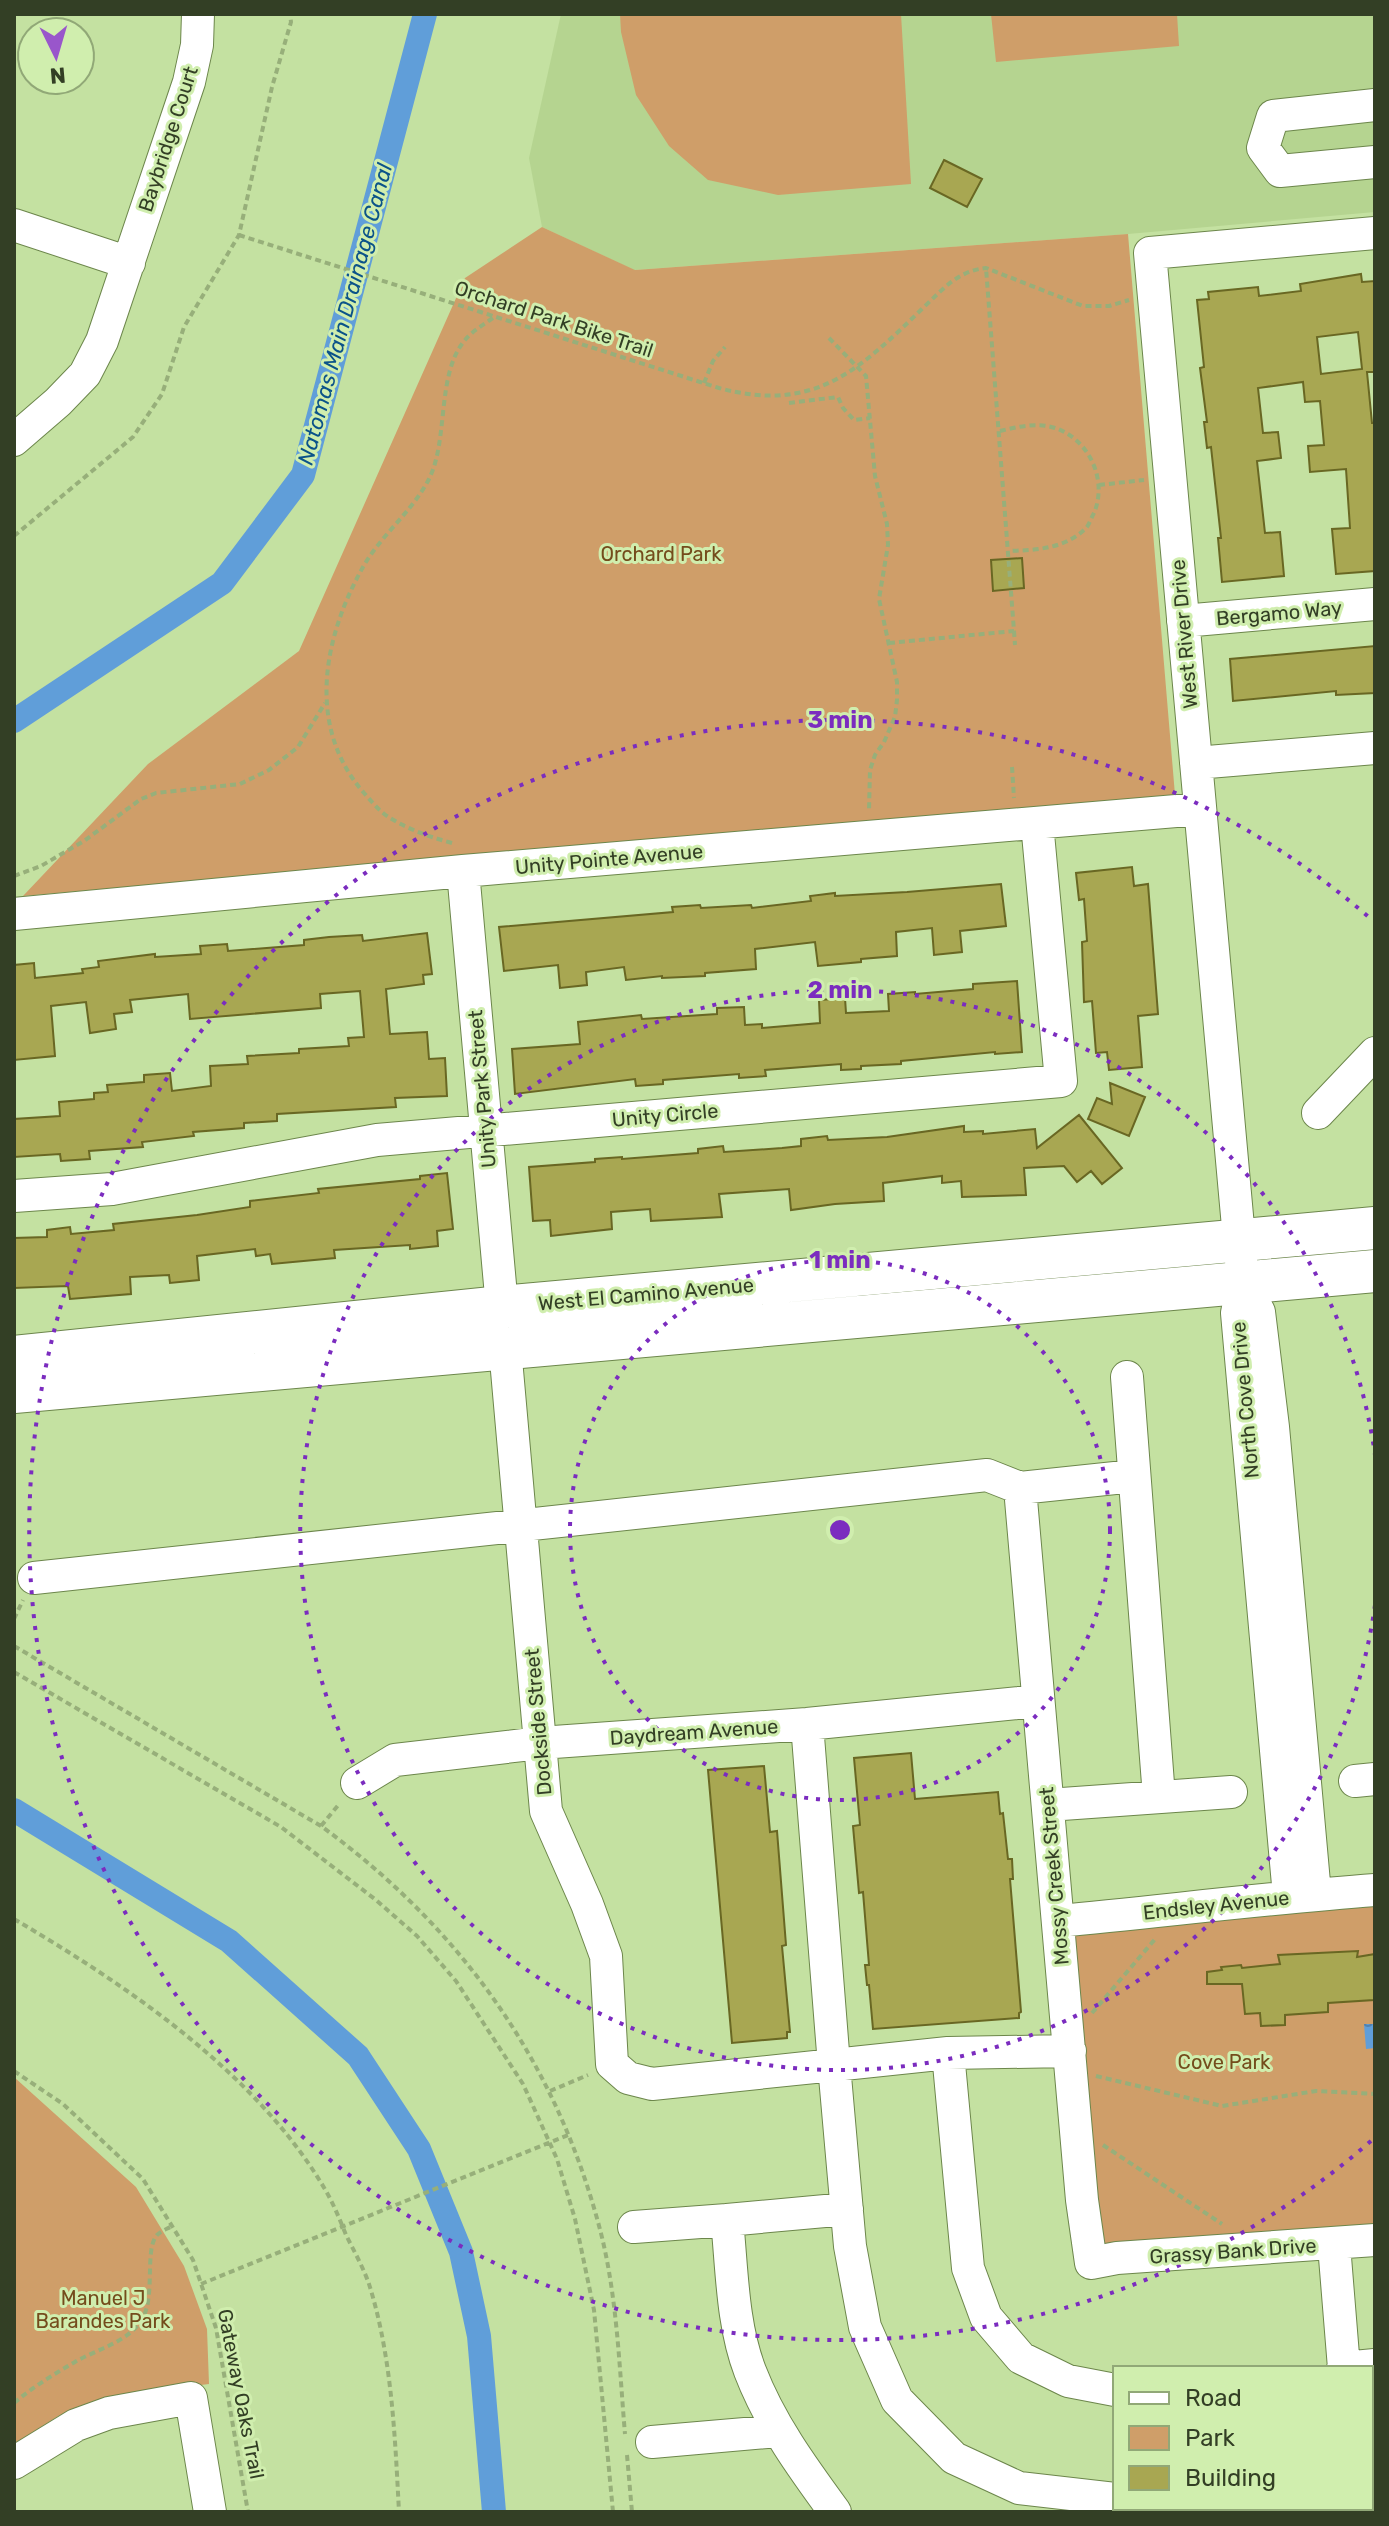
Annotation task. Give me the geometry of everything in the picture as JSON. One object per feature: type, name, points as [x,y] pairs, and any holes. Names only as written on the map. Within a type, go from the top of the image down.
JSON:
[{"type":"main road","name":"West El Camino Avenue","points":[[14,1357],[502,1307],[1375,1228]]},
{"type":"main road","name":"West El Camino Avenue","points":[[14,1392],[1375,1271]]},
{"type":"street","name":"Baybridge Court","points":[[14,440],[85,374],[102,341],[189,82],[197,45],[198,14]]},
{"type":"street","points":[[1375,105],[1273,116],[1263,148],[1280,171],[1375,162]]},
{"type":"street","points":[[14,225],[129,263]]},
{"type":"street","name":"West River Drive","points":[[1238,1239],[1150,253],[1375,233]]},
{"type":"street","name":"Bergamo Way","points":[[1183,621],[1375,604]]},
{"type":"street","points":[[1196,763],[1375,748]]},
{"type":"street","name":"Unity Pointe Avenue","points":[[16,913],[474,870],[1200,809]]},
{"type":"street","name":"Unity Circle","points":[[14,1196],[112,1189],[377,1140],[1061,1081],[1037,823]]},
{"type":"street","name":"Unity Park Street","points":[[474,870],[493,1230],[502,1307]]},
{"type":"street","points":[[1318,1113],[1375,1053]]},
{"type":"street","name":"North Cove Drive","points":[[1238,1239],[1243,1282],[1259,1312],[1273,1427],[1302,1895]]},
{"type":"street","name":"Dockside Street","points":[[505,1348],[546,1811],[606,1956],[620,2071]]},
{"type":"street","points":[[1127,1377],[1159,1797]]},
{"type":"street","points":[[34,1578],[987,1475],[1020,1488],[1134,1476]]},
{"type":"street","name":"Mossy Creek Street","points":[[1020,1488],[1075,2127],[1091,2263]]},
{"type":"street","name":"Daydream Avenue","points":[[357,1783],[395,1760],[540,1743],[807,1724],[1038,1701]]},
{"type":"street","points":[[807,1724],[850,2246],[865,2327],[897,2400],[954,2458],[1019,2488],[1113,2499]]},
{"type":"street","points":[[1048,1805],[1231,1792]]},
{"type":"street","name":"Endsley Avenue","points":[[1058,1921],[1375,1890]]},
{"type":"street","points":[[948,2053],[968,2268],[986,2317],[1021,2358],[1068,2381],[1113,2390]]},
{"type":"street","points":[[620,2071],[652,2084],[948,2053],[1070,2053]]},
{"type":"street","points":[[634,2227],[847,2209]]},
{"type":"street","points":[[727,2220],[738,2322],[749,2370],[785,2443],[835,2512]]},
{"type":"street","name":"Grassy Bank Drive","points":[[1091,2263],[1117,2258],[1375,2240]]},
{"type":"street","points":[[1334,2245],[1344,2366]]},
{"type":"street","points":[[14,2463],[76,2425],[109,2413],[191,2398],[210,2512]]},
{"type":"street","points":[[634,2442],[779,2431]]},
{"type":"path","points":[[14,536],[133,437],[162,394],[184,327],[239,235],[272,87],[291,22],[290,14]]},
{"type":"path","name":"Orchard Park Bike Trail","points":[[239,235],[743,394],[779,395],[813,390],[859,367],[957,277],[986,268]]},
{"type":"path","points":[[1015,645],[986,268],[1083,306],[1109,306],[1129,300]]},
{"type":"path","points":[[474,870],[484,850],[419,833],[387,816],[372,802],[354,781],[338,754],[325,703],[328,669],[341,615],[364,565],[418,498],[430,476],[438,453],[446,391],[453,364],[465,340],[494,317]]},
{"type":"path","points":[[829,338],[866,376],[875,476],[887,524],[888,545],[879,599],[897,682],[897,700],[895,717],[870,770],[870,817]]},
{"type":"path","points":[[704,383],[713,361],[725,347]]},
{"type":"path","points":[[789,403],[838,397],[854,420],[870,418]]},
{"type":"path","points":[[1000,431],[1042,425],[1068,434],[1082,446],[1092,461],[1099,485],[1096,509],[1086,529],[1056,546],[1009,551]]},
{"type":"path","points":[[1099,485],[1170,477]]},
{"type":"path","points":[[889,643],[1014,631]]},
{"type":"path","points":[[14,876],[41,866],[84,841],[141,799],[156,793],[240,784],[269,770],[298,747],[325,703]]},
{"type":"path","points":[[14,1646],[308,1818],[366,1859],[427,1917],[468,1962],[499,2005],[550,2091],[581,2167],[599,2226],[634,2442],[632,2512]]},
{"type":"path","points":[[14,1672],[281,1827],[376,1900],[417,1936],[456,1981],[523,2084],[557,2159],[575,2219],[594,2310],[613,2512]]},
{"type":"path","points":[[1179,1910],[1070,2053],[1222,2106],[1316,2091],[1375,2094]]},
{"type":"path","points":[[14,1919],[125,1990],[214,2060],[253,2097],[295,2147],[326,2191],[368,2282],[383,2344],[397,2465],[399,2512]]},
{"type":"path","name":"Gateway Oaks Trail","points":[[14,2071],[63,2104],[143,2179],[193,2260],[216,2328],[248,2512]]},
{"type":"path","points":[[550,2091],[620,2071]]},
{"type":"path","points":[[1075,2127],[1261,2250]]},
{"type":"path","points":[[201,2284],[568,2135]]},
{"type":"path","points":[[14,2403],[76,2361],[117,2341],[142,2320],[149,2298],[151,2246],[159,2232],[172,2226]]},
{"type":"shaded area","points":[[561,14],[1375,14],[1375,212],[1128,234],[634,270],[542,227],[529,158]]},
{"type":"green space","points":[[620,14],[901,14],[911,184],[778,195],[708,180],[669,146],[636,95],[621,32]]},
{"type":"green space","points":[[991,14],[1177,14],[1179,46],[996,62]]},
{"type":"green space","name":"Orchard Park","points":[[542,227],[635,270],[1128,234],[1175,795],[23,896],[148,764],[299,651],[465,278]]},
{"type":"green space","name":"Cove Park","points":[[1375,1893],[1375,2236],[1091,2263],[1058,1921]]},
{"type":"green space","name":"Manuel J Barandes Park","points":[[14,2077],[136,2187],[184,2266],[207,2329],[209,2384],[137,2393],[60,2415],[14,2444]]},
{"type":"water","points":[[1364,2024],[1375,2024],[1375,2048],[1366,2049]]},
{"type":"building","points":[[944,160],[982,179],[967,207],[930,188]]},
{"type":"building","points":[[1361,274],[1362,282],[1375,281],[1375,372],[1367,372],[1372,423],[1375,423],[1375,571],[1336,574],[1332,529],[1350,528],[1346,469],[1310,472],[1308,446],[1324,445],[1320,401],[1305,402],[1303,382],[1258,388],[1263,433],[1278,432],[1281,458],[1257,461],[1265,533],[1280,532],[1284,576],[1222,582],[1218,538],[1221,538],[1211,447],[1207,448],[1204,422],[1207,422],[1200,368],[1204,367],[1197,300],[1209,299],[1208,292],[1258,287],[1259,296],[1301,291],[1300,284]],"holes":[[[1358,332],[1362,369],[1321,374],[1317,337]]]},
{"type":"building","points":[[1022,558],[1024,588],[993,591],[991,560]]},
{"type":"building","points":[[1375,646],[1375,693],[1336,695],[1336,691],[1233,701],[1230,659]]},
{"type":"building","points":[[1132,867],[1134,886],[1148,884],[1158,1014],[1138,1016],[1142,1067],[1109,1070],[1107,1052],[1096,1053],[1092,1001],[1084,1002],[1082,942],[1087,941],[1084,899],[1079,900],[1076,873]]},
{"type":"building","points":[[1001,884],[1006,926],[960,931],[962,952],[934,955],[932,928],[896,932],[897,956],[861,959],[861,962],[818,966],[815,942],[755,949],[756,969],[705,973],[705,976],[626,980],[624,967],[586,972],[587,985],[560,988],[558,965],[504,971],[499,927],[673,912],[672,907],[751,905],[752,908],[811,901],[810,896],[835,893],[835,896]]},
{"type":"building","points":[[427,933],[432,974],[423,975],[424,984],[386,989],[390,1034],[427,1032],[429,1059],[445,1058],[447,1096],[395,1098],[396,1107],[277,1114],[277,1121],[244,1123],[244,1128],[193,1132],[194,1136],[142,1142],[143,1147],[89,1151],[90,1159],[61,1161],[60,1154],[14,1157],[14,1119],[60,1116],[59,1102],[94,1099],[94,1093],[108,1092],[107,1085],[144,1082],[144,1075],[170,1073],[172,1091],[211,1086],[210,1066],[248,1064],[247,1056],[349,1046],[348,1038],[364,1037],[360,991],[320,994],[321,1008],[190,1019],[188,994],[130,1000],[132,1012],[114,1014],[116,1029],[90,1033],[86,1002],[51,1006],[55,1056],[14,1060],[14,965],[34,963],[35,978],[83,973],[82,969],[99,967],[98,961],[155,954],[155,957],[201,954],[200,946],[227,944],[228,951],[304,945],[304,940],[329,937],[362,935],[363,941]]},
{"type":"building","points":[[1017,981],[1022,1052],[901,1061],[901,1064],[861,1066],[861,1069],[841,1070],[841,1064],[765,1070],[766,1076],[739,1078],[739,1074],[663,1080],[663,1084],[636,1086],[635,1079],[515,1094],[512,1049],[580,1044],[578,1022],[641,1015],[642,1019],[717,1014],[717,1008],[744,1007],[745,1025],[762,1024],[762,1028],[820,1023],[819,1000],[845,998],[846,1013],[889,1011],[888,994],[973,989],[973,984]]},
{"type":"building","points":[[1110,1083],[1145,1097],[1129,1136],[1088,1119],[1097,1098],[1112,1104]]},
{"type":"building","points":[[1079,1115],[1122,1168],[1102,1184],[1091,1171],[1077,1182],[1064,1166],[1024,1168],[1026,1195],[962,1197],[961,1181],[942,1183],[942,1176],[883,1183],[884,1201],[791,1210],[789,1189],[719,1194],[722,1217],[651,1221],[650,1209],[611,1212],[612,1229],[551,1236],[550,1220],[533,1221],[529,1167],[595,1162],[595,1159],[698,1153],[698,1149],[723,1146],[724,1152],[782,1148],[801,1146],[801,1139],[887,1137],[964,1126],[964,1132],[983,1131],[983,1134],[1035,1129],[1037,1148]]},
{"type":"building","points":[[447,1173],[453,1229],[437,1231],[438,1246],[334,1250],[335,1258],[272,1264],[270,1254],[256,1256],[255,1249],[197,1256],[199,1280],[170,1283],[169,1275],[130,1277],[131,1294],[70,1299],[68,1286],[14,1288],[14,1238],[47,1237],[47,1230],[70,1227],[71,1234],[114,1230],[113,1224],[250,1207],[250,1201],[319,1193],[318,1189],[420,1179],[420,1176]]},
{"type":"building","points":[[911,1753],[915,1799],[998,1792],[1008,1859],[1012,1859],[1013,1879],[1010,1879],[1019,2018],[873,2029],[865,1965],[869,1965],[863,1892],[859,1893],[853,1826],[860,1825],[854,1758]]},
{"type":"building","points":[[764,1766],[770,1832],[777,1831],[786,1945],[782,1946],[790,2032],[787,2032],[787,2038],[732,2043],[708,1770]]},
{"type":"building","points":[[1358,1951],[1357,1957],[1375,1954],[1374,2000],[1328,2003],[1328,2012],[1285,2015],[1285,2025],[1261,2026],[1260,2013],[1245,2014],[1242,1984],[1207,1984],[1207,1972],[1222,1970],[1221,1967],[1280,1964],[1278,1955]]},
{"type":"waterway","name":"Natomas Main Drainage Canal","points":[[14,721],[222,583],[303,475],[425,14]]},
{"type":"waterway","name":"Natomas Main Drainage Canal","points":[[14,1810],[229,1941],[358,2056],[419,2149],[461,2252],[479,2336],[494,2512]]}]
